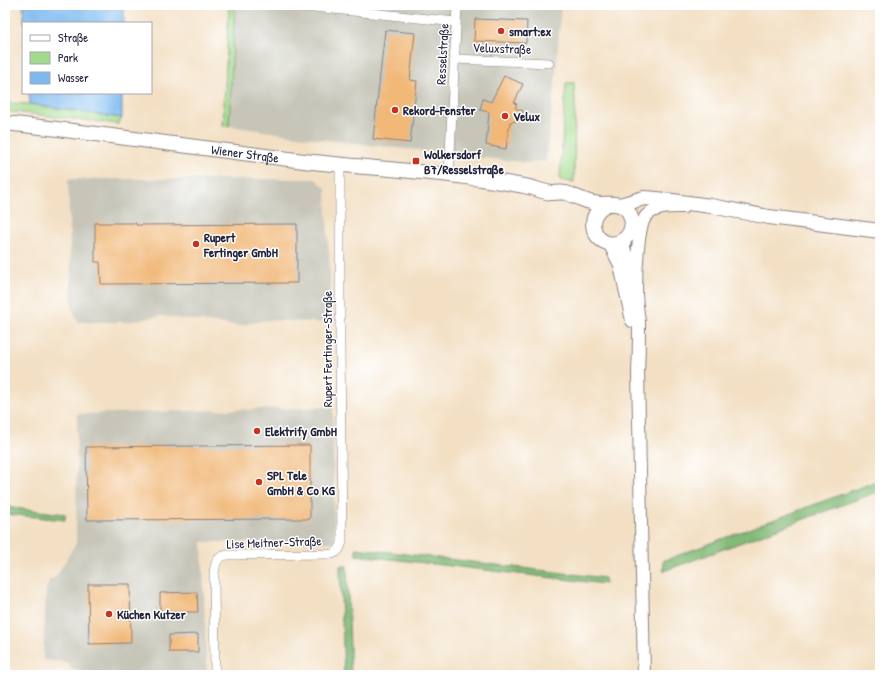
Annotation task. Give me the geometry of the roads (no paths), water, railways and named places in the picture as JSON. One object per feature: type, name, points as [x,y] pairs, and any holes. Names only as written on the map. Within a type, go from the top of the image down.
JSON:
[{"type":"main road","name":"Wiener Straße","points":[[5,123],[306,161],[449,175],[549,192]]},
{"type":"main road","points":[[549,192],[564,192],[591,202],[606,205],[620,205],[644,198],[657,199],[880,231]]},
{"type":"main road","points":[[549,192],[560,199],[581,208],[593,220]]},
{"type":"main road","points":[[632,219],[640,208],[657,199]]},
{"type":"main road","points":[[606,205],[598,210],[593,220],[595,233],[601,239],[609,243],[620,242],[625,239]]},
{"type":"main road","points":[[620,205],[628,211],[632,219],[632,228],[625,239],[624,247],[636,292]]},
{"type":"main road","points":[[644,675],[638,371],[639,338],[636,292],[640,234],[646,216],[650,212],[661,208],[711,206]]},
{"type":"main road","points":[[609,243],[618,258],[624,279],[632,321],[638,371]]},
{"type":"street","points":[[296,5],[456,22]]},
{"type":"street","name":"Resselstraße","points":[[449,175],[457,5]]},
{"type":"street","name":"Veluxstraße","points":[[454,59],[549,63]]},
{"type":"street","name":"Rupert Fertinger-Straße","points":[[332,554],[339,550],[342,542],[340,164]]},
{"type":"street","name":"Lise Meitner-Straße","points":[[215,675],[214,574],[217,560],[222,556],[227,555],[332,554]]},
{"type":"water","points":[[23,5],[124,5],[124,22],[24,22]]},
{"type":"water","points":[[29,94],[122,94],[122,118],[30,104]]},
{"type":"place","name":"smart:ex","points":[[501,31]]},
{"type":"place","name":"Rekord-Fenster","points":[[395,110]]},
{"type":"place","name":"Velux","points":[[505,116]]},
{"type":"place","name":"Wolkersdorf B7/Resselstraße","points":[[416,161]]},
{"type":"place","name":"Rupert Fertinger GmbH","points":[[196,244]]},
{"type":"place","name":"Elektrify GmbH","points":[[257,431]]},
{"type":"place","name":"SPL Tele GmbH & Co KG","points":[[259,482]]},
{"type":"place","name":"Küchen Kutzer","points":[[109,614]]}]
